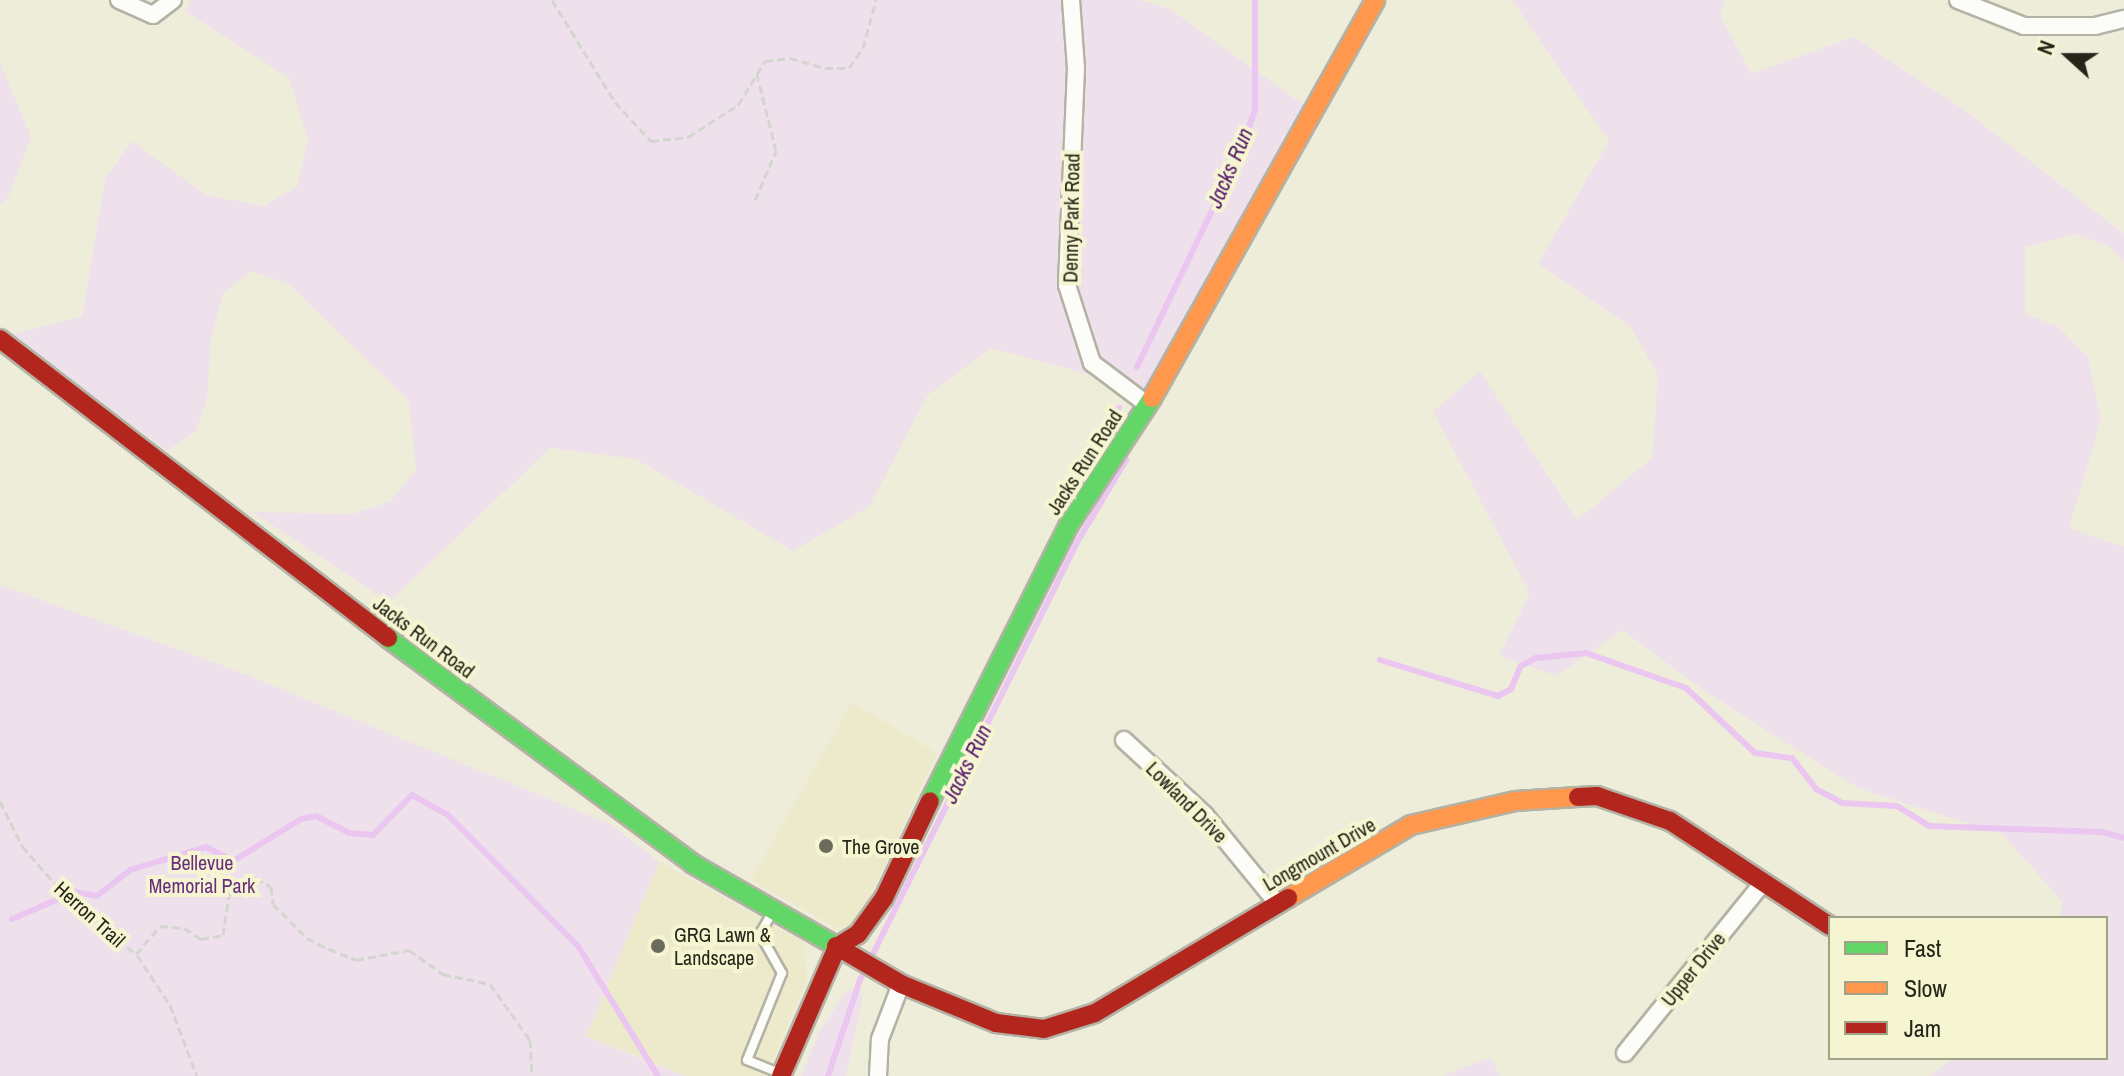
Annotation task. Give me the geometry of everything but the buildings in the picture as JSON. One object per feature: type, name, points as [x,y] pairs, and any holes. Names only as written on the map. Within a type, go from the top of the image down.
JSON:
[{"type":"street","points":[[119,0],[153,15],[173,0]]},
{"type":"street","name":"Denny Park Road","points":[[1071,0],[1076,68],[1067,285],[1092,363],[1148,405]]},
{"type":"street","name":"Jacks Run Road","points":[[782,1075],[837,947],[858,934],[884,898],[1027,602],[1070,523],[1148,405],[1375,0]]},
{"type":"street","points":[[1958,0],[2024,26],[2095,26],[2124,19]]},
{"type":"street","name":"Jacks Run Road","points":[[0,339],[291,566],[680,854],[837,947]]},
{"type":"street","name":"Lowland Drive","points":[[1124,740],[1205,815],[1277,903]]},
{"type":"street","name":"Longmount Drive","points":[[837,947],[901,984],[996,1023],[1044,1029],[1095,1013],[1411,825],[1515,801],[1597,796],[1670,821],[1761,885],[1828,925]]},
{"type":"street","name":"Upper Drive","points":[[1625,1053],[1761,885]]},
{"type":"street","points":[[878,1076],[880,1039],[901,984]]},
{"type":"lane","points":[[774,910],[760,934],[782,973],[747,1060],[782,1075]]},
{"type":"path","points":[[552,0],[615,102],[651,141],[688,137],[738,105],[765,61],[790,58],[825,68],[849,68],[863,48],[876,0]]},
{"type":"path","points":[[755,200],[776,151],[757,74]]},
{"type":"path","name":"Herron Trail","points":[[0,801],[22,846],[71,902],[136,954],[160,926],[184,928],[201,939],[223,935],[230,889],[256,878],[271,887],[273,904],[307,938],[329,949],[356,960],[409,950],[443,974],[490,984],[530,1040],[532,1076]]},
{"type":"path","points":[[136,954],[170,1005],[197,1076]]},
{"type":"shaded area","points":[[852,702],[937,753],[864,909],[856,922],[839,929],[751,880]]},
{"type":"shaded area","points":[[650,856],[803,942],[807,980],[766,1076],[687,1076],[587,1036],[657,862]]},
{"type":"green space","points":[[190,0],[1139,0],[1170,9],[1315,113],[1148,405],[1091,364],[1087,374],[991,348],[927,396],[869,507],[793,551],[636,459],[550,448],[389,602],[252,512],[353,514],[391,501],[416,470],[409,401],[290,285],[252,271],[223,293],[211,339],[207,399],[196,431],[167,451],[11,335],[82,316],[105,179],[132,141],[206,195],[264,206],[297,187],[308,140],[289,78],[186,12]]},
{"type":"green space","points":[[1512,0],[1725,0],[1720,15],[1751,74],[1854,37],[1963,109],[2124,234],[2124,262],[2109,246],[2075,234],[2025,247],[2025,314],[2059,327],[2088,357],[2101,420],[2069,528],[2124,547],[2124,1076],[1929,1076],[1952,1060],[2108,1060],[2108,916],[2060,916],[2062,901],[2003,835],[1858,788],[1709,694],[1622,630],[1557,676],[1499,656],[1530,593],[1433,412],[1480,371],[1577,520],[1652,458],[1658,376],[1631,327],[1538,264],[1609,141]]},
{"type":"green space","points":[[0,62],[31,137],[8,198],[0,204]]},
{"type":"green space","name":"Bellevue Memorial Park","points":[[0,585],[232,669],[610,824],[659,862],[586,1037],[685,1076],[0,1076]]},
{"type":"green space","points":[[847,989],[863,995],[846,1076],[801,1076],[819,1033]]},
{"type":"green space","points":[[1490,1057],[1500,1076],[1442,1076]]},
{"type":"waterway","name":"Jacks Run","points":[[1137,367],[1243,146],[1255,108],[1255,0]]},
{"type":"waterway","name":"Jacks Run","points":[[1114,425],[1119,408]]},
{"type":"waterway","name":"Jacks Run","points":[[828,1076],[860,980],[1076,544],[1126,460]]},
{"type":"waterway","points":[[1380,660],[1498,696],[1511,689],[1521,666],[1536,658],[1586,653],[1686,688],[1755,753],[1792,758],[1816,789],[1842,803],[1897,806],[1929,826],[2102,832],[2124,838]]},
{"type":"waterway","points":[[12,919],[75,892],[97,896],[130,870],[206,847],[233,861],[301,819],[316,816],[349,833],[373,835],[412,795],[448,815],[578,946],[658,1076]]},
{"type":"traffic: fast","points":[[930,801],[1070,523],[1152,398]]},
{"type":"traffic: fast","points":[[388,638],[693,864],[836,946]]},
{"type":"traffic: slow","points":[[1152,398],[1375,0]]},
{"type":"traffic: slow","points":[[1288,898],[1411,825],[1515,801],[1578,797]]},
{"type":"traffic: jam","points":[[0,339],[388,638]]},
{"type":"traffic: jam","points":[[1578,797],[1597,796],[1670,821],[1828,925]]},
{"type":"traffic: jam","points":[[781,1076],[837,947],[858,934],[884,898],[930,801]]},
{"type":"traffic: jam","points":[[836,946],[901,984],[996,1023],[1044,1029],[1095,1013],[1288,898]]},
{"type":"place","name":"The Grove","points":[[826,846]]},
{"type":"place","name":"GRG Lawn & Landscape","points":[[658,946]]}]
